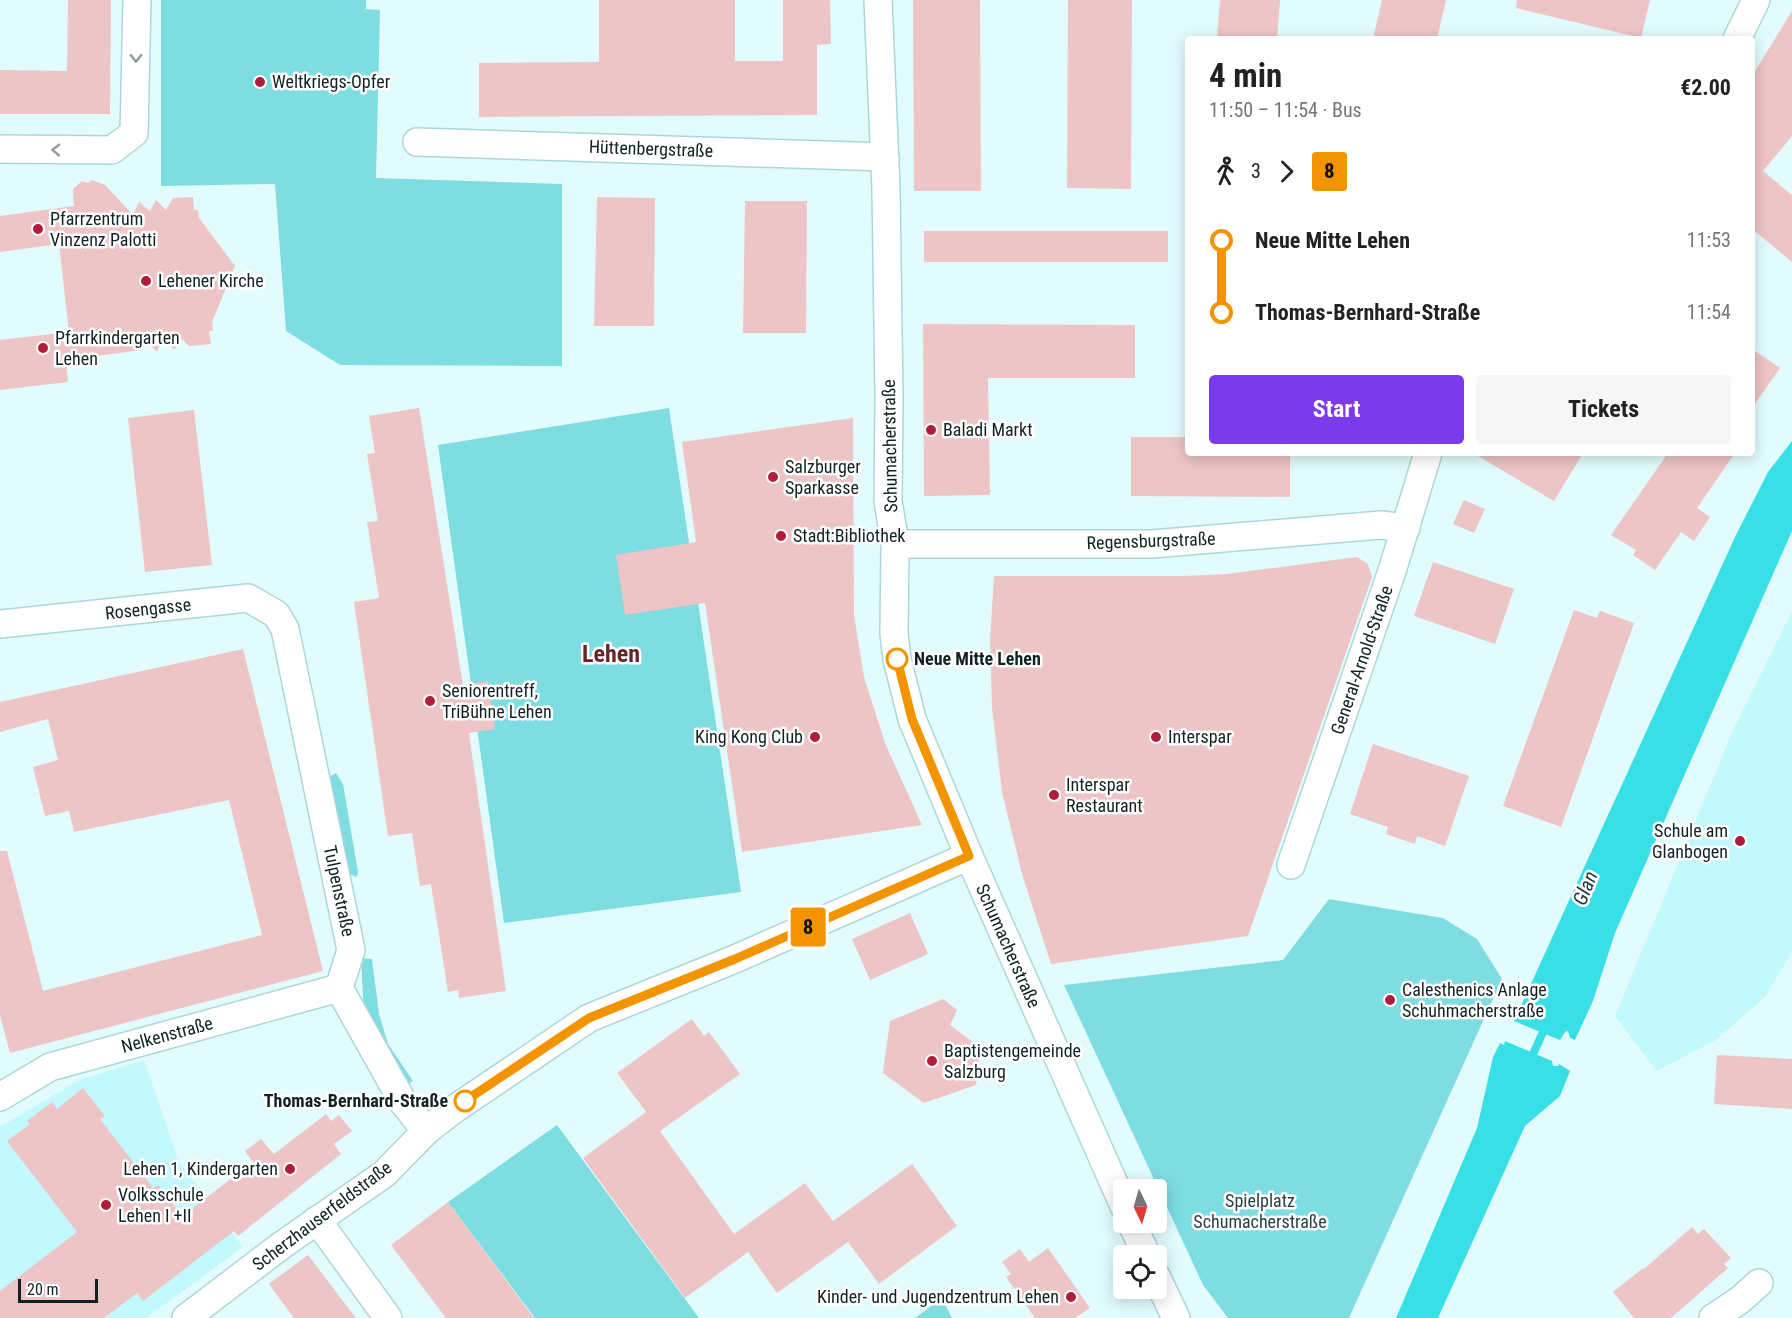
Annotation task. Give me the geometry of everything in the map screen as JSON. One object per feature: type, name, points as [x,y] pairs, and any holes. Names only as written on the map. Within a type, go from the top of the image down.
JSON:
[{"type":"street","points":[[0,149],[112,150],[134,133],[137,0]]},
{"type":"street","name":"Schumacherstraße","points":[[878,0],[885,157],[889,397],[888,501],[895,544],[894,634],[897,659],[912,719],[969,856],[1113,1181]]},
{"type":"street","points":[[1738,36],[1756,0]]},
{"type":"street","name":"Hüttenbergstraße","points":[[417,142],[885,157]]},
{"type":"street","name":"General-Arnold-Straße","points":[[1291,865],[1406,528],[1427,456]]},
{"type":"street","name":"Regensburgstraße","points":[[895,544],[1152,544],[1381,525],[1406,528]]},
{"type":"street","name":"Rosengasse","points":[[0,624],[248,598],[276,614],[285,628]]},
{"type":"street","name":"Tulpenstraße","points":[[285,628],[351,950],[339,988]]},
{"type":"street","name":"Scherzhauserfeldstraße","points":[[186,1318],[317,1220],[384,1174],[426,1131],[465,1101],[589,1018],[735,959],[969,856]]},
{"type":"street","points":[[339,988],[403,1102],[426,1131]]},
{"type":"street","name":"Nelkenstraße","points":[[0,1097],[50,1067],[339,988]]},
{"type":"street","points":[[317,1220],[388,1318]]},
{"type":"street","points":[[1713,1318],[1740,1300],[1759,1282]]},
{"type":"street","points":[[1167,1299],[1176,1318]]},
{"type":"shaded area","name":"Schule am Glanbogen","points":[[1792,611],[1792,952],[1765,997],[1716,1040],[1657,1071],[1615,1016],[1733,730]]},
{"type":"shaded area","name":"Volksschule Lehen I +II","points":[[144,1060],[179,1162],[243,1247],[146,1318],[0,1318],[0,1127],[81,1079]]},
{"type":"green space","points":[[161,0],[366,0],[366,9],[380,10],[376,178],[562,184],[562,366],[340,365],[286,331],[275,184],[161,186]]},
{"type":"green space","points":[[669,408],[741,892],[504,923],[438,445]]},
{"type":"green space","points":[[336,773],[343,784],[357,877],[349,874],[328,778]]},
{"type":"green space","name":"Spielplatz Schumacherstraße","points":[[1329,899],[1443,918],[1477,939],[1502,979],[1349,1318],[1228,1318],[1203,1285],[1167,1207],[1167,1179],[1154,1179],[1064,985],[1283,960]]},
{"type":"green space","points":[[361,958],[372,959],[379,1014],[388,1044],[413,1081],[405,1086],[364,1015]]},
{"type":"green space","points":[[557,1125],[699,1318],[535,1318],[448,1202]]},
{"type":"green space","points":[[942,1298],[952,1318],[915,1318]]},
{"type":"water","points":[[1792,441],[1792,531],[1615,933],[1593,1001],[1575,1040],[1570,1038],[1568,1031],[1560,1040],[1514,1021],[1735,537],[1768,472]]},
{"type":"water","points":[[1505,1041],[1552,1061],[1553,1066],[1559,1064],[1570,1071],[1560,1096],[1525,1126],[1438,1318],[1396,1318],[1477,1128],[1493,1057],[1500,1043],[1504,1045]]},
{"type":"building","points":[[68,0],[111,0],[110,114],[0,114],[0,70],[67,71]]},
{"type":"building","points":[[599,0],[735,0],[735,61],[783,61],[783,0],[830,0],[831,44],[817,45],[817,115],[479,117],[479,63],[599,62]]},
{"type":"building","points":[[913,0],[980,0],[981,191],[914,191]]},
{"type":"building","points":[[1068,0],[1132,0],[1131,189],[1067,188]]},
{"type":"building","points":[[1220,0],[1280,0],[1277,36],[1217,36]]},
{"type":"building","points":[[1382,0],[1446,0],[1438,36],[1374,36]]},
{"type":"building","points":[[1517,0],[1650,0],[1641,36],[1633,36],[1516,8]]},
{"type":"building","points":[[1792,11],[1792,136],[1763,171],[1792,195],[1792,262],[1755,231],[1755,71]]},
{"type":"building","name":"Lehener Kirche","points":[[92,180],[105,185],[133,215],[139,202],[150,211],[156,200],[166,210],[173,198],[193,197],[194,210],[198,210],[199,218],[235,266],[212,322],[213,331],[209,331],[211,344],[189,346],[182,339],[174,350],[163,338],[157,352],[147,342],[142,350],[66,360],[68,382],[0,390],[0,340],[69,332],[59,244],[0,252],[0,216],[74,206],[73,189],[82,181],[88,183]]},
{"type":"building","points":[[597,197],[655,198],[654,326],[594,326]]},
{"type":"building","points":[[745,201],[807,201],[806,333],[743,333]]},
{"type":"building","points":[[924,231],[1168,231],[1168,262],[924,262]]},
{"type":"building","points":[[923,324],[1135,325],[1135,378],[988,378],[990,495],[924,496]]},
{"type":"building","points":[[1755,351],[1780,368],[1755,404]]},
{"type":"building","points":[[419,408],[463,685],[488,681],[495,729],[469,733],[506,991],[459,998],[458,990],[448,992],[431,884],[420,886],[412,833],[388,836],[354,602],[379,598],[367,522],[378,521],[367,454],[375,453],[369,416]]},
{"type":"building","points":[[194,410],[212,565],[145,572],[128,418]]},
{"type":"building","points":[[853,418],[854,615],[864,677],[885,743],[922,825],[742,852],[705,603],[625,615],[616,555],[696,542],[682,442]]},
{"type":"building","points":[[1131,437],[1185,437],[1185,456],[1290,456],[1290,497],[1131,496]]},
{"type":"building","points":[[1478,456],[1581,456],[1554,501]]},
{"type":"building","points":[[1666,456],[1733,456],[1697,508],[1710,517],[1694,541],[1681,532],[1655,570],[1633,555],[1636,550],[1611,535]]},
{"type":"building","points":[[1464,500],[1485,509],[1474,533],[1453,524]]},
{"type":"building","name":"Interspar","points":[[1357,557],[1368,564],[1372,577],[1248,936],[1051,964],[1022,874],[1002,792],[992,708],[990,641],[994,576],[1227,574]]},
{"type":"building","points":[[1433,562],[1514,589],[1495,644],[1414,616]]},
{"type":"building","points":[[1574,610],[1597,618],[1600,611],[1634,623],[1561,827],[1503,806]]},
{"type":"building","points":[[243,649],[323,971],[10,1053],[0,1015],[0,851],[7,851],[43,991],[262,935],[229,800],[74,832],[69,811],[45,816],[33,767],[58,760],[48,719],[0,732],[0,702]]},
{"type":"building","points":[[1373,744],[1469,776],[1445,846],[1417,836],[1415,844],[1386,834],[1388,827],[1350,814]]},
{"type":"building","points":[[910,913],[928,954],[870,980],[852,939]]},
{"type":"building","name":"Baptistengemeinde Salzburg","points":[[943,999],[957,1010],[950,1025],[981,1048],[976,1085],[924,1103],[883,1073],[890,1021]]},
{"type":"building","points":[[692,1019],[704,1036],[709,1032],[740,1074],[660,1131],[734,1234],[805,1183],[833,1221],[912,1164],[957,1226],[879,1284],[848,1242],[777,1293],[748,1252],[685,1298],[583,1158],[646,1112],[617,1073]]},
{"type":"building","points":[[1717,1055],[1792,1059],[1792,1109],[1714,1104]]},
{"type":"building","name":"Volksschule Lehen I +II","points":[[83,1088],[105,1116],[100,1119],[153,1188],[158,1185],[182,1216],[253,1162],[245,1151],[261,1139],[274,1154],[326,1114],[331,1121],[339,1115],[352,1131],[334,1144],[341,1154],[238,1236],[234,1231],[143,1301],[137,1293],[104,1318],[0,1318],[0,1291],[77,1232],[7,1141],[30,1124],[27,1121],[52,1102],[57,1109]]},
{"type":"building","points":[[448,1202],[534,1318],[446,1318],[391,1245]]},
{"type":"building","points":[[1692,1227],[1698,1234],[1704,1229],[1731,1258],[1724,1264],[1728,1268],[1671,1318],[1634,1318],[1613,1292],[1644,1269]]},
{"type":"building","points":[[1048,1248],[1090,1308],[1075,1318],[1035,1318],[1006,1277],[1011,1274],[1002,1262],[1020,1249],[1029,1262]]},
{"type":"building","points":[[308,1255],[356,1318],[294,1318],[269,1284]]},
{"type":"waterway","name":"Glan","points":[[1530,1061],[1547,1023]]},
{"type":"bus line","name":"8","points":[[465,1101],[589,1018],[735,959],[969,856],[912,719],[897,659]]},
{"type":"place","name":"Weltkriegs-Opfer","points":[[260,82]]},
{"type":"place","name":"Pfarrzentrum Vinzenz Palotti","points":[[38,229]]},
{"type":"place","name":"Lehener Kirche","points":[[146,281]]},
{"type":"place","name":"Pfarrkindergarten Lehen","points":[[43,348]]},
{"type":"place","name":"Baladi Markt","points":[[931,430]]},
{"type":"place","name":"Salzburger Sparkasse","points":[[773,477]]},
{"type":"place","name":"Stadt:Bibliothek","points":[[781,536]]},
{"type":"place","name":"Neue Mitte Lehen","points":[[897,659]]},
{"type":"place","name":"Seniorentreff, TriBühne Lehen","points":[[430,701]]},
{"type":"place","name":"King Kong Club","points":[[815,737]]},
{"type":"place","name":"Interspar","points":[[1156,737]]},
{"type":"place","name":"Interspar Restaurant","points":[[1054,795]]},
{"type":"place","name":"Schule am Glanbogen","points":[[1740,841]]},
{"type":"place","name":"Calesthenics Anlage Schuhmacherstraße","points":[[1390,1000]]},
{"type":"place","name":"Baptistengemeinde Salzburg","points":[[932,1061]]},
{"type":"place","name":"Thomas-Bernhard-Straße","points":[[465,1101]]},
{"type":"place","name":"Lehen 1, Kindergarten","points":[[290,1169]]},
{"type":"place","name":"Volksschule Lehen I +II","points":[[106,1205]]},
{"type":"place","name":"Kinder- und Jugendzentrum Lehen","points":[[1071,1297]]},
{"type":"district","name":"Lehen","points":[[611,654]]}]
